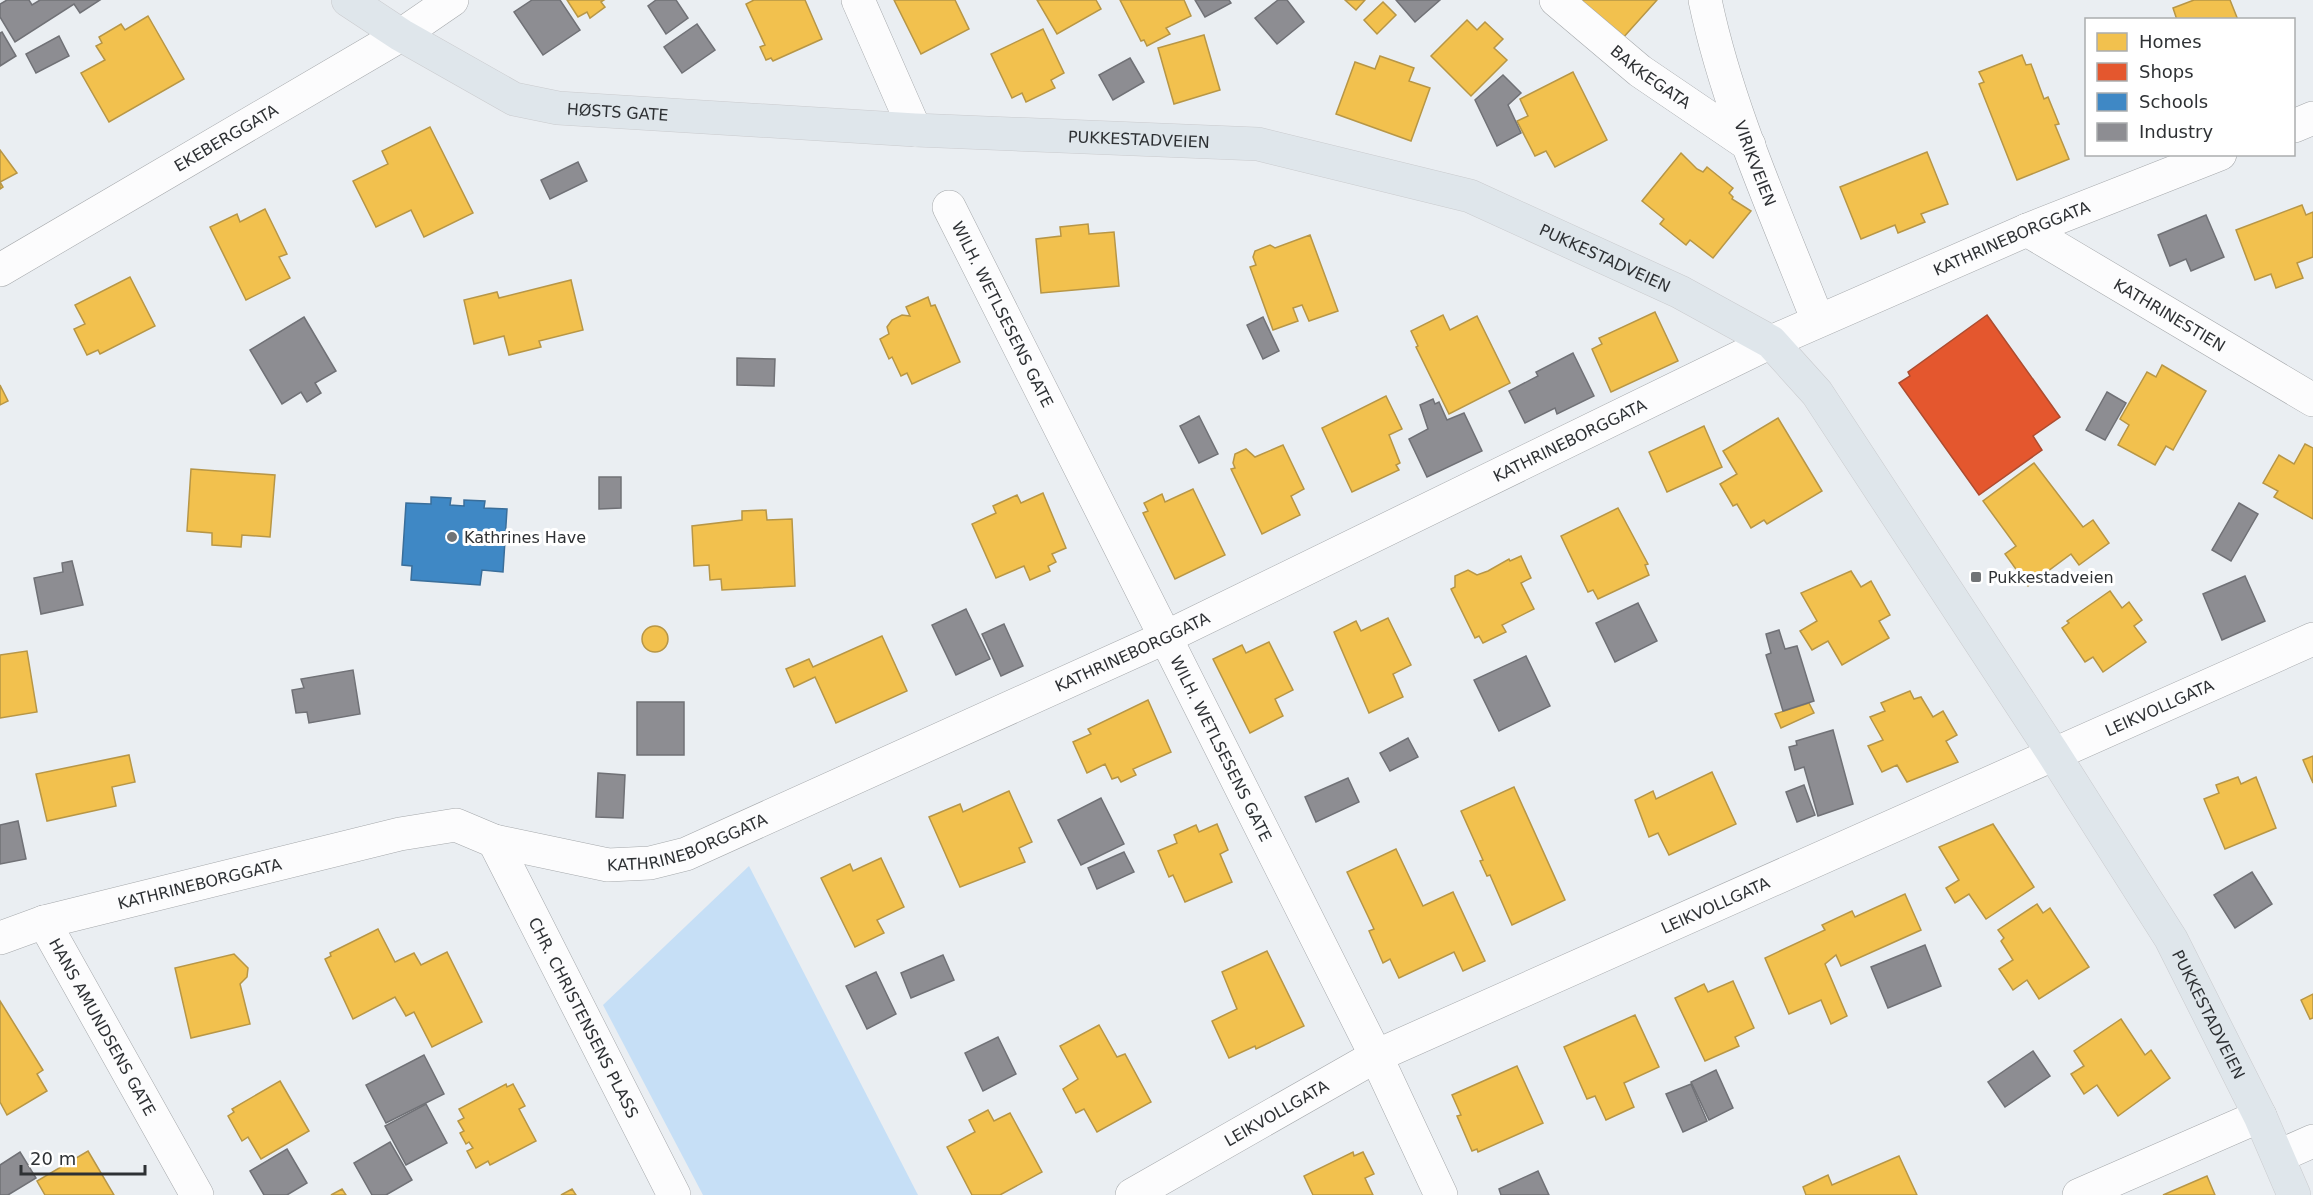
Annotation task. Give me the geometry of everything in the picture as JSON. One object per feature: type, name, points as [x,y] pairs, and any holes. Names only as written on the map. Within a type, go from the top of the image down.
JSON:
[{"type":"main road","name":"HØSTS GATE","points":[[348,0],[401,36],[514,99],[558,108],[915,130]]},
{"type":"main road","name":"PUKKESTADVEIEN","points":[[915,130],[1258,144],[1470,196],[1680,292],[1772,342],[1817,393],[2053,753],[2171,939],[2260,1116],[2294,1195]]},
{"type":"street","name":"EKEBERGGATA","points":[[0,270],[401,36],[452,0]]},
{"type":"street","points":[[858,0],[915,130]]},
{"type":"street","name":"BAKKEGATA","points":[[1556,0],[1640,71],[1749,145]]},
{"type":"street","name":"VIRIKVEIEN","points":[[1705,0],[1711,31],[1749,145],[1818,321]]},
{"type":"street","points":[[2295,126],[2313,118]]},
{"type":"street","name":"KATHRINEBORGGATA","points":[[0,938],[44,922],[400,834],[456,825],[494,841],[608,865],[650,863],[686,854],[1164,638],[1772,342],[2027,230],[2215,156]]},
{"type":"street","name":"WILH. WETLSESENS GATE","points":[[949,207],[1376,1056],[1441,1195]]},
{"type":"street","name":"KATHRINESTIEN","points":[[2027,230],[2313,400]]},
{"type":"street","name":"LEIKVOLLGATA","points":[[1132,1195],[1376,1056],[2313,639]]},
{"type":"street","name":"CHR. CHRISTENSENS PLASS","points":[[494,841],[674,1195]]},
{"type":"street","name":"HANS AMUNDSENS GATE","points":[[44,922],[197,1195]]},
{"type":"street","points":[[2079,1195],[2260,1116]]},
{"type":"street","points":[[2278,1156],[2313,1141]]},
{"type":"shaded area","points":[[749,866],[918,1195],[703,1195],[603,1005]]},
{"type":"building: Homes","points":[[567,0],[604,0],[601,2],[605,7],[590,18],[587,12],[578,17]]},
{"type":"building: Homes","points":[[754,0],[805,0],[822,39],[773,61],[771,58],[766,60],[760,47],[765,45],[746,4]]},
{"type":"building: Homes","points":[[894,0],[955,0],[969,29],[921,54]]},
{"type":"building: Homes","points":[[1037,0],[1096,0],[1101,9],[1057,34]]},
{"type":"building: Homes","points":[[1120,0],[1184,0],[1191,16],[1166,28],[1170,34],[1147,46],[1144,40],[1141,41]]},
{"type":"building: Homes","points":[[1345,0],[1365,0],[1356,10]]},
{"type":"building: Homes","points":[[1572,0],[1657,0],[1622,39]]},
{"type":"building: Homes","points":[[2194,0],[2230,0],[2237,18],[2176,18],[2173,8]]},
{"type":"building: Homes","points":[[1383,2],[1396,15],[1377,34],[1364,20]]},
{"type":"building: Homes","points":[[148,16],[184,79],[109,122],[81,73],[105,60],[96,46],[102,43],[99,37],[121,24],[125,30]]},
{"type":"building: Homes","points":[[1467,20],[1477,30],[1485,22],[1503,39],[1494,48],[1507,60],[1471,96],[1431,56]]},
{"type":"building: Homes","points":[[1043,29],[1064,73],[1051,80],[1055,88],[1026,102],[1022,93],[1012,98],[991,54]]},
{"type":"building: Homes","points":[[1204,35],[1220,90],[1174,104],[1158,48]]},
{"type":"building: Homes","points":[[2022,55],[2026,65],[2031,64],[2044,99],[2048,97],[2059,124],[2055,125],[2069,159],[2017,180],[1979,84],[1984,82],[1979,72]]},
{"type":"building: Homes","points":[[1380,56],[1414,68],[1409,81],[1430,88],[1411,141],[1336,114],[1355,62],[1375,69]]},
{"type":"building: Homes","points":[[1573,72],[1607,140],[1555,167],[1546,151],[1535,156],[1517,121],[1528,116],[1520,99]]},
{"type":"building: Homes","points":[[430,127],[473,213],[424,237],[411,210],[376,227],[353,181],[388,164],[382,151]]},
{"type":"building: Homes","points":[[0,150],[17,173],[0,182]]},
{"type":"building: Homes","points":[[1927,152],[1948,204],[1921,214],[1925,222],[1898,233],[1895,225],[1861,239],[1840,187]]},
{"type":"building: Homes","points":[[1681,153],[1697,169],[1703,172],[1707,167],[1733,188],[1729,193],[1732,199],[1751,211],[1713,258],[1690,240],[1686,245],[1660,224],[1664,219],[1642,201]]},
{"type":"building: Homes","points":[[2302,205],[2306,215],[2313,212],[2313,257],[2297,263],[2303,278],[2276,288],[2271,274],[2255,280],[2236,230]]},
{"type":"building: Homes","points":[[265,209],[287,254],[279,257],[290,278],[246,300],[210,227],[237,214],[240,222]]},
{"type":"building: Homes","points":[[1088,224],[1089,234],[1114,232],[1119,286],[1041,293],[1036,239],[1061,236],[1060,227]]},
{"type":"building: Homes","points":[[1310,235],[1338,311],[1309,321],[1302,305],[1293,308],[1298,321],[1273,330],[1250,267],[1256,265],[1253,257],[1255,251],[1270,245],[1275,248]]},
{"type":"building: Homes","points":[[130,277],[155,326],[100,354],[98,350],[87,355],[74,329],[85,324],[75,305]]},
{"type":"building: Homes","points":[[571,280],[583,330],[539,341],[541,347],[509,355],[504,336],[474,344],[464,300],[497,292],[499,298]]},
{"type":"building: Homes","points":[[928,297],[931,306],[935,305],[960,362],[912,384],[907,373],[901,376],[892,357],[889,359],[880,339],[889,334],[887,327],[892,320],[902,315],[910,316],[906,307]]},
{"type":"building: Homes","points":[[1655,312],[1678,361],[1611,392],[1592,349],[1602,344],[1599,338]]},
{"type":"building: Homes","points":[[1443,315],[1450,330],[1477,316],[1510,383],[1449,414],[1416,347],[1418,346],[1411,331]]},
{"type":"building: Homes","points":[[2162,365],[2206,391],[2173,450],[2166,446],[2155,465],[2118,445],[2129,425],[2120,419],[2147,372],[2156,377]]},
{"type":"building: Homes","points":[[0,385],[8,401],[0,405]]},
{"type":"building: Homes","points":[[1386,396],[1402,429],[1389,435],[1400,463],[1396,465],[1399,470],[1352,492],[1322,428]]},
{"type":"building: Homes","points":[[1778,418],[1822,491],[1767,524],[1764,520],[1751,528],[1737,504],[1733,506],[1720,484],[1737,474],[1723,451]]},
{"type":"building: Homes","points":[[1704,426],[1722,467],[1667,492],[1649,452]]},
{"type":"building: Homes","points":[[2305,444],[2313,448],[2313,519],[2274,497],[2278,491],[2263,483],[2279,455],[2294,464]]},
{"type":"building: Homes","points":[[1283,445],[1304,489],[1291,496],[1300,515],[1262,534],[1231,469],[1235,468],[1233,463],[1235,454],[1246,449],[1255,457]]},
{"type":"building: Homes","points":[[2034,463],[2083,527],[2093,520],[2109,543],[2079,565],[2071,554],[2028,586],[2005,554],[2016,546],[1983,501]]},
{"type":"building: Homes","points":[[191,469],[275,475],[270,537],[242,535],[241,547],[212,545],[212,533],[187,531]]},
{"type":"building: Homes","points":[[1193,489],[1225,555],[1175,579],[1143,513],[1148,511],[1144,503],[1162,494],[1165,502]]},
{"type":"building: Homes","points":[[1043,493],[1066,548],[1052,554],[1056,562],[1048,566],[1050,571],[1030,580],[1024,566],[996,578],[972,524],[996,513],[993,506],[1017,495],[1021,503]]},
{"type":"building: Homes","points":[[1618,508],[1648,564],[1645,565],[1649,575],[1598,599],[1593,590],[1588,592],[1561,536]]},
{"type":"building: Homes","points":[[766,510],[767,520],[792,519],[795,586],[722,590],[721,579],[710,580],[709,565],[694,566],[692,526],[742,520],[742,511]]},
{"type":"building: Homes","points":[[1521,556],[1531,578],[1521,583],[1534,609],[1502,625],[1506,632],[1483,643],[1479,636],[1475,638],[1451,589],[1455,587],[1455,576],[1468,570],[1477,575],[1509,559],[1510,561]]},
{"type":"building: Homes","points":[[1851,571],[1861,587],[1871,581],[1890,615],[1879,621],[1889,638],[1842,665],[1828,641],[1812,650],[1800,631],[1817,621],[1801,593]]},
{"type":"building: Homes","points":[[2110,591],[2122,608],[2129,602],[2142,620],[2134,626],[2146,642],[2103,672],[2093,657],[2085,662],[2062,628],[2069,623],[2067,621]]},
{"type":"building: Homes","points":[[1388,618],[1411,665],[1393,674],[1403,697],[1369,713],[1334,632],[1356,621],[1361,631]]},
{"type":"building: Homes","points":[[655,626],[664,630],[668,639],[664,648],[655,652],[646,648],[642,639],[646,630]]},
{"type":"building: Homes","points":[[882,636],[907,691],[836,723],[815,677],[794,687],[786,669],[809,659],[813,667]]},
{"type":"building: Homes","points":[[1269,642],[1293,690],[1275,699],[1283,716],[1250,733],[1213,659],[1242,645],[1246,653]]},
{"type":"building: Homes","points":[[27,651],[37,712],[0,718],[0,655]]},
{"type":"building: Homes","points":[[1910,691],[1914,699],[1921,697],[1933,717],[1943,711],[1957,735],[1946,741],[1958,762],[1907,782],[1897,765],[1882,772],[1868,746],[1883,740],[1870,717],[1885,711],[1881,703]]},
{"type":"building: Homes","points":[[1148,700],[1171,752],[1133,769],[1136,775],[1121,782],[1118,777],[1112,779],[1105,764],[1087,773],[1073,742],[1091,734],[1088,729]]},
{"type":"building: Homes","points":[[1809,703],[1814,713],[1781,728],[1775,714]]},
{"type":"building: Homes","points":[[129,755],[135,782],[112,787],[116,806],[47,821],[36,774]]},
{"type":"building: Homes","points":[[2313,756],[2313,783],[2303,760]]},
{"type":"building: Homes","points":[[1712,772],[1736,824],[1669,855],[1658,833],[1649,837],[1635,800],[1653,791],[1656,799]]},
{"type":"building: Homes","points":[[2238,777],[2241,784],[2256,777],[2276,828],[2225,849],[2204,799],[2219,793],[2216,785]]},
{"type":"building: Homes","points":[[1514,787],[1565,900],[1512,925],[1490,875],[1487,876],[1480,861],[1483,860],[1461,811]]},
{"type":"building: Homes","points":[[1009,791],[1032,842],[1019,848],[1025,862],[960,887],[929,817],[960,804],[963,812]]},
{"type":"building: Homes","points":[[1217,824],[1228,850],[1220,854],[1232,882],[1185,902],[1173,875],[1169,877],[1158,851],[1177,843],[1174,835],[1196,825],[1199,832]]},
{"type":"building: Homes","points":[[1993,824],[2034,887],[1986,919],[1969,894],[1955,903],[1946,888],[1959,880],[1939,847]]},
{"type":"building: Homes","points":[[1396,849],[1423,906],[1453,892],[1485,961],[1463,971],[1454,952],[1399,978],[1390,959],[1383,963],[1369,931],[1374,929],[1347,872]]},
{"type":"building: Homes","points":[[881,858],[904,907],[877,920],[884,933],[855,947],[821,878],[850,864],[853,871]]},
{"type":"building: Homes","points":[[1905,894],[1921,930],[1841,966],[1836,955],[1825,964],[1847,1016],[1831,1024],[1821,1000],[1789,1014],[1765,958],[1825,930],[1822,925],[1852,911],[1855,917]]},
{"type":"building: Homes","points":[[2037,904],[2043,913],[2050,908],[2089,967],[2039,999],[2027,980],[2013,990],[1999,969],[2013,960],[2001,941],[2004,938],[1998,930]]},
{"type":"building: Homes","points":[[378,929],[395,962],[414,953],[421,965],[447,952],[482,1022],[432,1047],[414,1012],[406,1016],[395,997],[353,1019],[325,959],[331,956],[330,953]]},
{"type":"building: Homes","points":[[1267,951],[1304,1026],[1256,1049],[1255,1046],[1229,1058],[1212,1021],[1237,1009],[1222,972]]},
{"type":"building: Homes","points":[[234,954],[248,968],[247,977],[240,984],[250,1024],[191,1038],[175,968]]},
{"type":"building: Homes","points":[[1733,981],[1754,1028],[1735,1037],[1739,1046],[1705,1061],[1675,998],[1704,984],[1708,992]]},
{"type":"building: Homes","points":[[2313,994],[2313,1018],[2310,1019],[2301,1000]]},
{"type":"building: Homes","points":[[0,1001],[43,1070],[37,1074],[47,1091],[7,1115],[0,1102]]},
{"type":"building: Homes","points":[[1635,1015],[1659,1067],[1624,1083],[1634,1107],[1606,1120],[1595,1096],[1587,1099],[1564,1047]]},
{"type":"building: Homes","points":[[2121,1019],[2145,1055],[2151,1050],[2170,1078],[2118,1116],[2097,1085],[2084,1094],[2071,1074],[2084,1066],[2074,1051]]},
{"type":"building: Homes","points":[[1099,1025],[1117,1057],[1125,1054],[1151,1102],[1097,1132],[1084,1109],[1076,1113],[1063,1089],[1078,1079],[1060,1046]]},
{"type":"building: Homes","points":[[1517,1066],[1543,1123],[1478,1152],[1477,1149],[1472,1151],[1457,1116],[1461,1115],[1452,1095]]},
{"type":"building: Homes","points":[[280,1081],[309,1131],[261,1159],[248,1137],[242,1141],[228,1116],[234,1112],[232,1109]]},
{"type":"building: Homes","points":[[506,1084],[507,1087],[513,1084],[525,1106],[519,1109],[536,1141],[490,1165],[488,1161],[476,1168],[467,1151],[473,1148],[469,1142],[466,1144],[460,1133],[464,1131],[458,1121],[464,1118],[459,1109]]},
{"type":"building: Homes","points":[[988,1110],[994,1121],[1010,1113],[1042,1172],[1000,1195],[972,1195],[947,1147],[975,1132],[969,1120]]},
{"type":"building: Homes","points":[[88,1151],[114,1195],[45,1195],[37,1181]]},
{"type":"building: Homes","points":[[1353,1152],[1354,1156],[1363,1152],[1374,1174],[1365,1178],[1373,1195],[1313,1195],[1304,1176]]},
{"type":"building: Homes","points":[[1899,1156],[1917,1195],[1806,1195],[1803,1187],[1828,1175],[1832,1185]]},
{"type":"building: Homes","points":[[2207,1176],[2215,1195],[2163,1195]]},
{"type":"building: Homes","points":[[342,1189],[346,1195],[331,1195]]},
{"type":"building: Homes","points":[[572,1189],[576,1195],[561,1195]]},
{"type":"building: Shops","points":[[1987,315],[2060,417],[2033,436],[2042,450],[1979,495],[1899,383],[1910,376],[1908,372]]},
{"type":"building: Schools","points":[[431,497],[451,498],[450,505],[464,506],[464,500],[485,501],[484,508],[507,509],[503,572],[482,570],[480,585],[411,580],[412,566],[402,565],[406,503],[431,504]]},
{"type":"building: Industry","points":[[7,0],[29,0],[32,5],[40,0],[100,0],[80,13],[74,4],[15,42],[0,17],[0,4]]},
{"type":"building: Industry","points":[[532,0],[560,0],[580,30],[543,55],[514,12]]},
{"type":"building: Industry","points":[[656,0],[676,0],[688,18],[666,34],[648,6]]},
{"type":"building: Industry","points":[[1195,0],[1229,0],[1231,3],[1205,17]]},
{"type":"building: Industry","points":[[1278,0],[1287,0],[1304,22],[1277,44],[1255,18]]},
{"type":"building: Industry","points":[[1396,0],[1440,0],[1415,22]]},
{"type":"building: Industry","points":[[697,24],[715,50],[682,73],[664,47]]},
{"type":"building: Industry","points":[[2,32],[16,56],[0,66],[0,33]]},
{"type":"building: Industry","points":[[59,36],[69,56],[36,73],[26,54]]},
{"type":"building: Industry","points":[[1130,58],[1144,82],[1113,100],[1099,75]]},
{"type":"building: Industry","points":[[1503,75],[1521,93],[1508,105],[1521,133],[1497,146],[1475,100]]},
{"type":"building: Industry","points":[[578,162],[587,181],[550,199],[541,180]]},
{"type":"building: Industry","points":[[2206,215],[2224,257],[2191,271],[2186,259],[2170,266],[2158,235]]},
{"type":"building: Industry","points":[[304,317],[336,371],[315,383],[321,393],[307,402],[301,392],[282,404],[250,350]]},
{"type":"building: Industry","points":[[1263,317],[1279,351],[1263,359],[1247,325]]},
{"type":"building: Industry","points":[[1573,353],[1594,396],[1557,414],[1555,408],[1525,423],[1509,391],[1538,376],[1536,372]]},
{"type":"building: Industry","points":[[737,358],[775,359],[774,386],[737,385]]},
{"type":"building: Industry","points":[[2107,392],[2126,403],[2105,440],[2086,430]]},
{"type":"building: Industry","points":[[1433,399],[1435,404],[1439,402],[1447,420],[1464,413],[1482,451],[1427,477],[1409,439],[1428,429],[1420,405]]},
{"type":"building: Industry","points":[[1199,416],[1218,454],[1199,463],[1180,426]]},
{"type":"building: Industry","points":[[599,477],[621,477],[621,508],[599,509]]},
{"type":"building: Industry","points":[[2239,503],[2258,514],[2231,561],[2212,550]]},
{"type":"building: Industry","points":[[72,561],[83,605],[41,614],[34,578],[63,572],[62,563]]},
{"type":"building: Industry","points":[[2245,576],[2265,621],[2222,640],[2203,594]]},
{"type":"building: Industry","points":[[1638,603],[1657,641],[1615,662],[1596,623]]},
{"type":"building: Industry","points":[[966,609],[990,659],[956,675],[932,625]]},
{"type":"building: Industry","points":[[1004,624],[1023,666],[1001,676],[982,634]]},
{"type":"building: Industry","points":[[1779,630],[1785,649],[1797,646],[1814,701],[1783,711],[1766,655],[1771,653],[1766,634]]},
{"type":"building: Industry","points":[[1526,656],[1550,706],[1499,731],[1474,680]]},
{"type":"building: Industry","points":[[353,670],[360,714],[309,723],[307,712],[296,713],[292,690],[304,688],[301,679]]},
{"type":"building: Industry","points":[[637,702],[684,702],[684,755],[637,755]]},
{"type":"building: Industry","points":[[1833,730],[1853,804],[1818,816],[1804,767],[1795,770],[1789,747],[1797,745],[1796,741]]},
{"type":"building: Industry","points":[[1408,738],[1418,757],[1390,771],[1380,753]]},
{"type":"building: Industry","points":[[598,773],[625,775],[623,818],[596,817]]},
{"type":"building: Industry","points":[[1348,778],[1359,802],[1316,822],[1305,797]]},
{"type":"building: Industry","points":[[1804,785],[1815,815],[1797,822],[1786,792]]},
{"type":"building: Industry","points":[[1101,798],[1124,844],[1081,865],[1058,820]]},
{"type":"building: Industry","points":[[18,821],[26,859],[0,864],[0,825]]},
{"type":"building: Industry","points":[[1124,852],[1134,872],[1097,889],[1088,868]]},
{"type":"building: Industry","points":[[2252,872],[2272,904],[2235,928],[2214,895]]},
{"type":"building: Industry","points":[[1925,945],[1941,986],[1888,1008],[1871,967]]},
{"type":"building: Industry","points":[[943,955],[954,980],[911,998],[901,973]]},
{"type":"building: Industry","points":[[876,972],[896,1014],[867,1029],[846,986]]},
{"type":"building: Industry","points":[[998,1037],[1016,1074],[983,1091],[965,1053]]},
{"type":"building: Industry","points":[[2033,1051],[2050,1076],[2005,1107],[1988,1082]]},
{"type":"building: Industry","points":[[424,1055],[444,1094],[386,1123],[366,1085]]},
{"type":"building: Industry","points":[[1716,1070],[1733,1108],[1709,1120],[1691,1082]]},
{"type":"building: Industry","points":[[1691,1084],[1707,1121],[1683,1132],[1666,1094]]},
{"type":"building: Industry","points":[[426,1104],[447,1143],[406,1165],[385,1126]]},
{"type":"building: Industry","points":[[390,1142],[412,1180],[386,1195],[372,1195],[354,1163]]},
{"type":"building: Industry","points":[[287,1149],[307,1183],[287,1195],[264,1195],[250,1171]]},
{"type":"building: Industry","points":[[20,1152],[36,1178],[8,1195],[0,1195],[0,1165]]},
{"type":"building: Industry","points":[[1538,1171],[1549,1195],[1501,1195],[1499,1189]]},
{"type":"place","name":"Kathrines Have","points":[[452,537]]},
{"type":"place","name":"Pukkestadveien","points":[[1976,577]]}]
